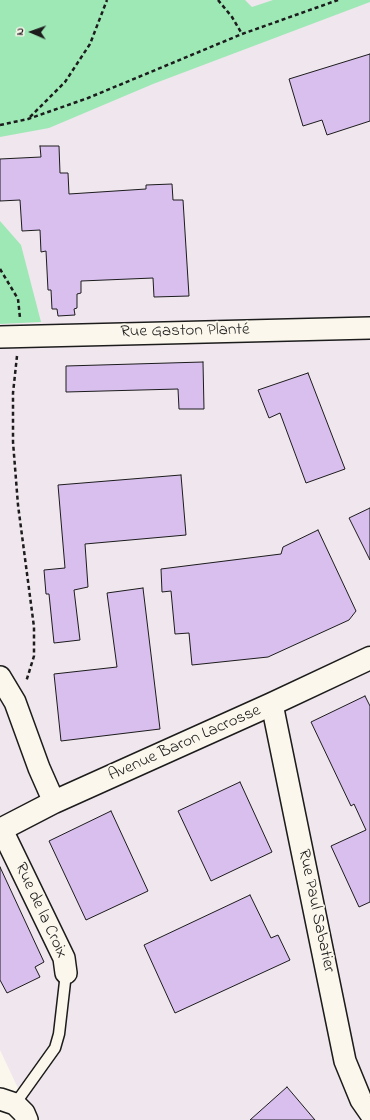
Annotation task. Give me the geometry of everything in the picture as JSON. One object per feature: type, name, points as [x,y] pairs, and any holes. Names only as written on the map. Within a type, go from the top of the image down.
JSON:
[{"type":"street","name":"Rue Gaston Planté","points":[[0,337],[370,328]]},
{"type":"street","name":"Avenue Baron Lacrosse","points":[[1,830],[54,802],[272,704],[370,658]]},
{"type":"street","points":[[0,677],[15,702],[39,768],[54,802]]},
{"type":"street","name":"Rue Paul Sabatier","points":[[272,704],[346,1061],[361,1100],[370,1113]]},
{"type":"street","name":"Rue de la Croix","points":[[1,830],[64,958],[66,972]]},
{"type":"lane","name":"Rue de la Croix","points":[[14,1108],[55,1048],[59,1034],[66,972]]},
{"type":"path","points":[[28,119],[65,82],[69,76],[90,44],[107,0]]},
{"type":"path","points":[[218,0],[232,17],[242,34]]},
{"type":"path","points":[[0,125],[28,119],[88,98],[242,34],[338,0]]},
{"type":"path","points":[[0,269],[18,299],[21,336],[13,393],[13,442],[18,505],[34,627],[34,656],[28,679],[15,702]]},
{"type":"shaded area","points":[[0,0],[370,0],[370,1120],[33,1120],[0,1050]]},
{"type":"green space","points":[[0,0],[245,0],[252,7],[273,0],[370,0],[370,2],[153,84],[49,128],[0,137]]},
{"type":"green space","points":[[0,221],[21,245],[41,322],[0,324]]},
{"type":"building","points":[[370,54],[370,121],[327,135],[322,120],[303,126],[289,79]]},
{"type":"building","points":[[40,146],[59,146],[60,173],[68,173],[69,194],[146,189],[146,185],[172,184],[173,200],[183,200],[189,296],[154,297],[153,278],[81,281],[81,293],[77,294],[77,308],[74,309],[75,315],[58,316],[57,309],[52,309],[51,290],[48,290],[46,251],[41,252],[40,230],[22,231],[20,200],[0,201],[0,159],[41,157]]},
{"type":"building","points":[[203,362],[204,409],[179,409],[178,389],[66,392],[66,366]]},
{"type":"building","points":[[308,373],[345,469],[306,483],[280,413],[269,418],[258,390]]},
{"type":"building","points":[[181,475],[186,535],[85,544],[88,587],[74,590],[80,640],[54,643],[49,594],[46,594],[44,570],[65,568],[58,485]]},
{"type":"building","points":[[370,508],[370,560],[349,518]]},
{"type":"building","points":[[318,530],[356,611],[349,620],[268,657],[192,665],[189,633],[175,634],[171,591],[162,592],[161,569],[281,554],[283,547]]},
{"type":"building","points":[[143,588],[160,729],[61,741],[54,674],[117,667],[107,593]]},
{"type":"building","points":[[365,696],[370,706],[370,902],[359,907],[331,846],[366,830],[354,804],[351,806],[311,722]]},
{"type":"building","points":[[240,782],[272,852],[211,881],[178,811]]},
{"type":"building","points":[[111,811],[148,891],[86,920],[49,841]]},
{"type":"building","points":[[0,867],[44,962],[35,967],[40,977],[7,993],[0,980]]},
{"type":"building","points":[[250,895],[271,938],[278,935],[290,960],[175,1013],[144,945]]},
{"type":"building","points":[[287,1087],[315,1120],[250,1120]]}]
